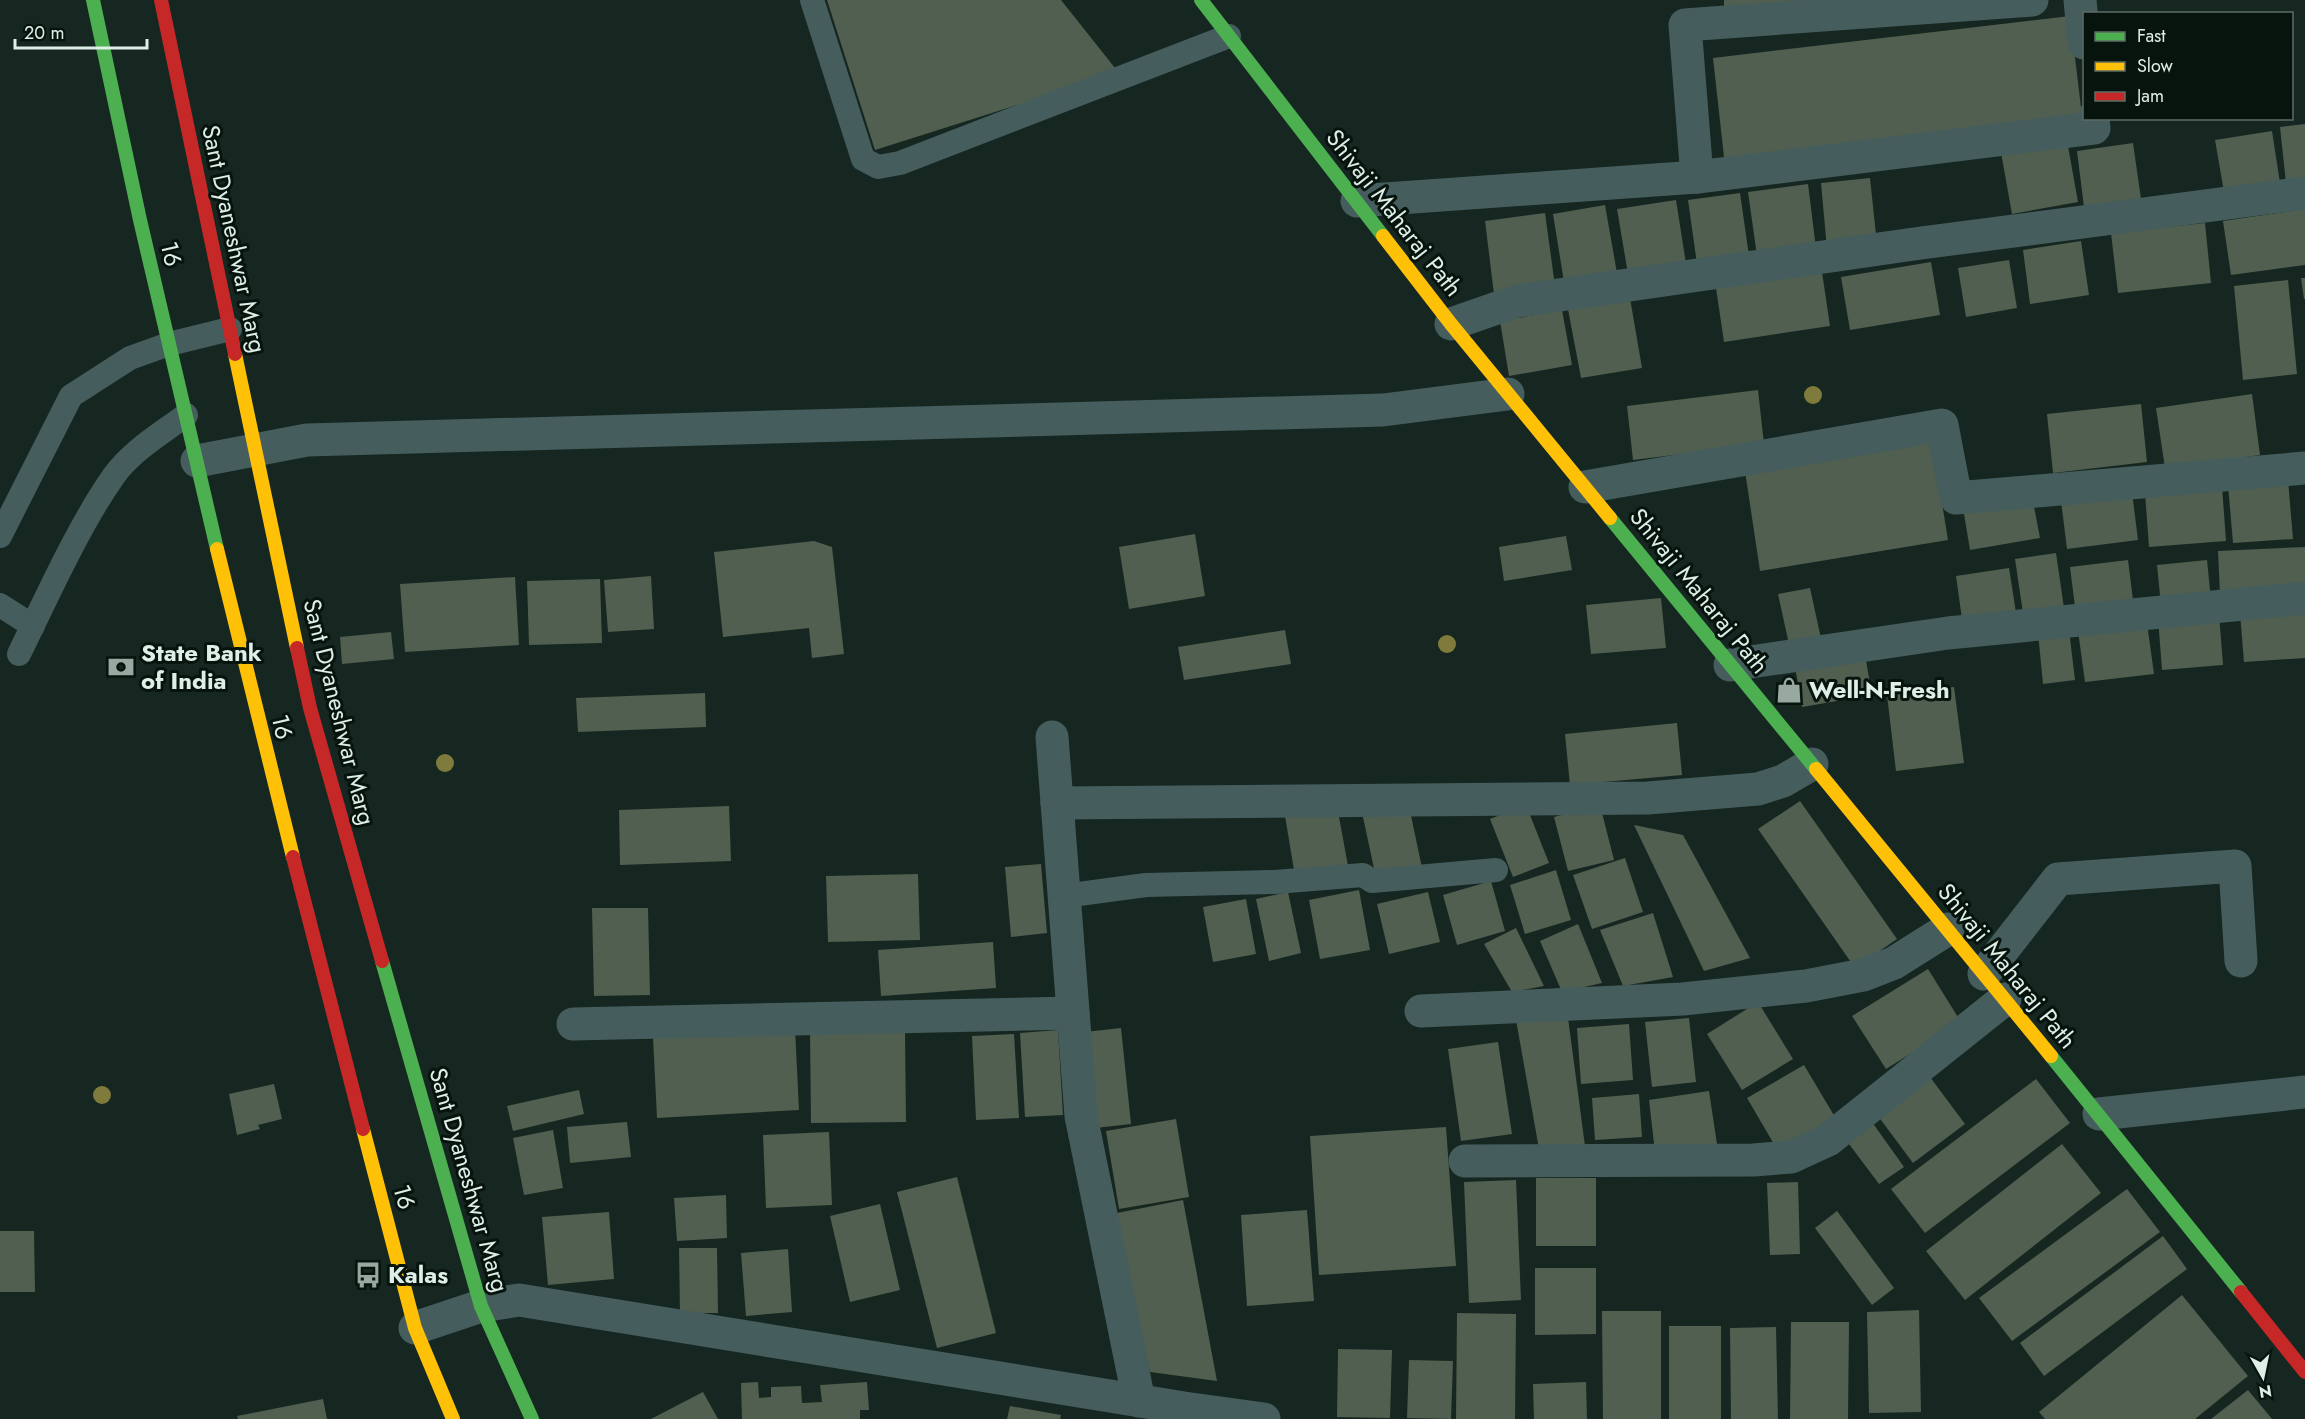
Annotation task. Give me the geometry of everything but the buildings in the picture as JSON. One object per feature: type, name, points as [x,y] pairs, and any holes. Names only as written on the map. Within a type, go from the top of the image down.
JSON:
[{"type":"main road","name":"16","points":[[93,0],[169,344],[267,759],[415,1328],[453,1419]]},
{"type":"main road","name":"Sant Dyaneshwar Marg","points":[[160,0],[310,708],[481,1306],[532,1419]]},
{"type":"main road","name":"Shivaji Maharaj Path","points":[[1201,0],[1451,324],[2099,1114],[2305,1372]]},
{"type":"street","points":[[1697,177],[1685,13],[2032,0]]},
{"type":"street","points":[[2080,0],[2083,26]]},
{"type":"street","points":[[1357,201],[1697,177],[2094,128],[2093,120]]},
{"type":"street","points":[[1451,324],[1517,301],[1921,243],[2305,193]]},
{"type":"street","points":[[197,461],[319,439],[1383,410],[1508,393]]},
{"type":"street","points":[[1585,487],[1942,425],[1956,498],[2305,468]]},
{"type":"street","points":[[1730,665],[1948,633],[2305,598]]},
{"type":"street","points":[[1052,737],[1081,1116],[1139,1401]]},
{"type":"street","points":[[1057,803],[1648,798],[1758,789],[1783,781],[1812,764]]},
{"type":"street","points":[[1984,974],[2058,879],[2235,866],[2241,961]]},
{"type":"street","points":[[1421,1011],[1683,999],[1806,986],[1863,975],[1884,967],[1948,929]]},
{"type":"street","points":[[1465,1161],[1753,1160],[1791,1157],[1828,1140],[2005,999]]},
{"type":"street","points":[[573,1024],[1073,1012]]},
{"type":"street","points":[[2099,1114],[2305,1092]]},
{"type":"street","points":[[415,1328],[481,1306],[519,1300],[1139,1401],[1264,1419]]},
{"type":"lane","points":[[812,0],[863,159],[878,167],[900,163],[1229,36]]},
{"type":"lane","points":[[0,536],[54,425],[71,396],[130,358],[169,344],[230,329]]},
{"type":"lane","points":[[19,654],[114,476],[139,450],[186,415]]},
{"type":"lane","points":[[0,605],[33,626]]},
{"type":"lane","points":[[1064,896],[1146,885],[1275,882],[1363,875],[1372,881],[1496,870]]},
{"type":"traffic: fast","points":[[93,0],[140,220],[217,549]]},
{"type":"traffic: fast","points":[[1201,0],[1383,236]]},
{"type":"traffic: fast","points":[[1610,518],[1816,769]]},
{"type":"traffic: fast","points":[[382,961],[481,1306],[532,1419]]},
{"type":"traffic: fast","points":[[2051,1056],[2241,1292]]},
{"type":"traffic: slow","points":[[1383,236],[1451,324],[1610,518]]},
{"type":"traffic: slow","points":[[235,354],[297,648]]},
{"type":"traffic: slow","points":[[217,549],[293,857]]},
{"type":"traffic: slow","points":[[1816,769],[2051,1056]]},
{"type":"traffic: slow","points":[[363,1129],[415,1328],[453,1419]]},
{"type":"traffic: jam","points":[[161,0],[235,354]]},
{"type":"traffic: jam","points":[[297,648],[310,708],[382,961]]},
{"type":"traffic: jam","points":[[293,857],[363,1129]]},
{"type":"traffic: jam","points":[[2241,1292],[2305,1372]]},
{"type":"place","name":"State Bank of India","points":[[121,667]]},
{"type":"place","name":"Well-N-Fresh","points":[[1789,690]]},
{"type":"place","name":"Kalas","points":[[368,1275]]}]
